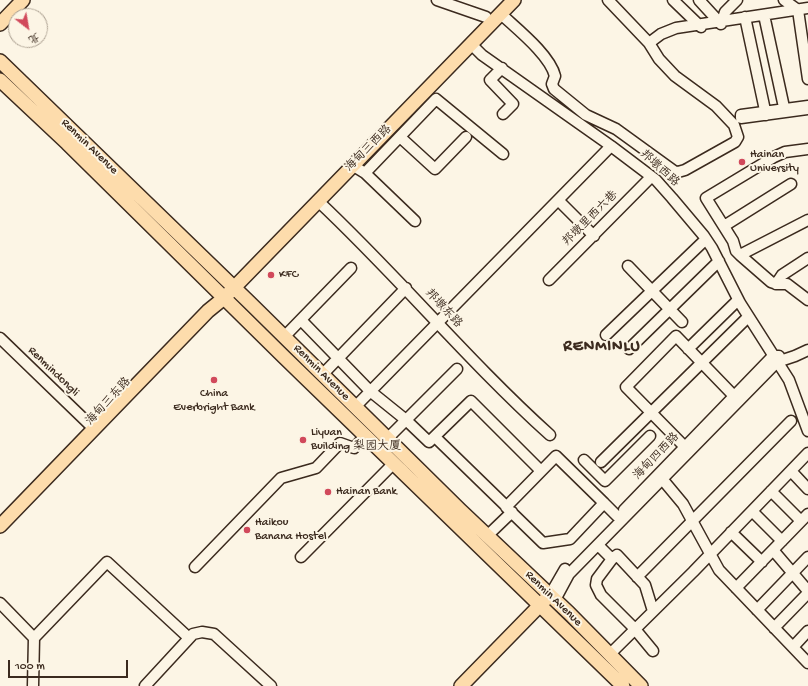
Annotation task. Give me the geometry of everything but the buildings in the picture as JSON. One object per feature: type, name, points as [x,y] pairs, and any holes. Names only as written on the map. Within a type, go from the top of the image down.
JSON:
[{"type":"main road","points":[[0,12],[12,0]]},
{"type":"main road","points":[[0,24],[23,0]]},
{"type":"main road","name":"海甸三西路","points":[[231,285],[502,0]]},
{"type":"main road","name":"海甸三西路","points":[[221,295],[318,201],[514,0]]},
{"type":"main road","name":"Renmin Avenue","points":[[0,61],[387,439],[553,598],[641,686]]},
{"type":"main road","name":"Renmin Avenue","points":[[0,80],[67,143],[623,686]]},
{"type":"main road","points":[[0,526],[122,401],[151,368],[208,311],[221,295]]},
{"type":"main road","name":"海甸三东路","points":[[0,514],[89,424],[202,305],[221,295]]},
{"type":"main road","points":[[461,686],[553,598]]},
{"type":"main road","points":[[472,686],[542,608]]},
{"type":"street","points":[[437,0],[486,17]]},
{"type":"street","points":[[501,14],[538,50],[551,66],[555,76],[552,84],[554,89],[586,115],[616,129],[678,172],[692,167],[735,142],[738,137],[738,131],[716,106],[676,76],[659,59],[650,44],[608,0]]},
{"type":"street","points":[[673,0],[699,26]]},
{"type":"street","points":[[699,0],[721,22]]},
{"type":"street","points":[[721,22],[725,12],[737,0]]},
{"type":"street","points":[[784,0],[802,10]]},
{"type":"street","points":[[791,0],[802,10],[808,54]]},
{"type":"street","points":[[650,44],[669,30],[802,10]]},
{"type":"street","points":[[766,16],[787,110]]},
{"type":"street","points":[[746,19],[766,114],[808,106]]},
{"type":"street","points":[[806,42],[808,75]]},
{"type":"street","name":"邦墩西路","points":[[471,44],[482,55],[612,146],[651,176],[706,239],[748,317],[789,380],[808,431]]},
{"type":"street","points":[[502,68],[490,80],[513,104],[503,114]]},
{"type":"street","points":[[365,173],[436,99],[503,154]]},
{"type":"street","points":[[787,110],[808,109]]},
{"type":"street","points":[[400,137],[435,169],[466,137]]},
{"type":"street","points":[[355,407],[612,146]]},
{"type":"street","points":[[807,299],[787,284],[776,284],[755,269],[740,255],[706,198],[774,157],[785,152],[808,149]]},
{"type":"street","points":[[352,165],[365,173],[415,221]]},
{"type":"street","name":"邦墩里西六巷","points":[[549,280],[594,236],[651,176]]},
{"type":"street","points":[[724,226],[792,184]]},
{"type":"street","points":[[558,200],[594,236]]},
{"type":"street","name":"邦墩东路","points":[[318,201],[406,288],[511,399],[550,434]]},
{"type":"street","points":[[740,255],[808,220]]},
{"type":"street","points":[[606,335],[706,239]]},
{"type":"street","points":[[776,284],[782,275],[808,258]]},
{"type":"street","points":[[629,349],[719,261]]},
{"type":"street","points":[[628,266],[682,322]]},
{"type":"street","points":[[284,337],[351,268]]},
{"type":"street","points":[[322,375],[406,288]]},
{"type":"street","points":[[688,349],[738,300]]},
{"type":"street","points":[[616,470],[603,461],[748,317]]},
{"type":"street","points":[[301,320],[337,359],[370,391],[406,420],[429,442],[471,401],[541,471]]},
{"type":"street","points":[[685,447],[626,387],[676,336],[734,396]]},
{"type":"street","name":"Renmindongli","points":[[0,338],[89,424]]},
{"type":"street","points":[[775,359],[795,356],[808,350]]},
{"type":"street","name":"海甸四西路","points":[[553,598],[564,570],[734,396],[775,359]]},
{"type":"street","name":"海甸四西路","points":[[553,598],[569,574],[663,480],[775,359]]},
{"type":"street","points":[[387,439],[458,369]]},
{"type":"street","points":[[637,577],[791,421]]},
{"type":"street","points":[[195,567],[281,478],[316,468],[340,443],[354,448],[366,436]]},
{"type":"street","points":[[584,460],[605,481],[650,436]]},
{"type":"street","points":[[435,437],[543,542],[570,539],[604,503]]},
{"type":"street","points":[[610,654],[808,453]]},
{"type":"street","points":[[487,536],[541,471],[556,456],[618,516]]},
{"type":"street","points":[[300,557],[394,463]]},
{"type":"street","points":[[791,471],[808,489]]},
{"type":"street","points":[[663,480],[679,499],[709,555],[719,570],[808,663]]},
{"type":"street","points":[[736,588],[805,518],[771,491]]},
{"type":"street","points":[[752,511],[782,542]]},
{"type":"street","points":[[731,532],[762,562]]},
{"type":"street","points":[[598,545],[612,559]]},
{"type":"street","points":[[773,550],[808,592],[774,628]]},
{"type":"street","points":[[653,611],[645,585],[617,555],[612,559],[597,579],[596,585],[601,595],[635,629],[653,651]]},
{"type":"street","points":[[757,610],[808,557]]},
{"type":"street","points":[[33,686],[34,638],[107,562],[189,638]]},
{"type":"street","points":[[0,603],[34,638]]},
{"type":"street","points":[[793,647],[808,631]]},
{"type":"street","points":[[145,686],[193,634],[202,632],[214,634],[271,686]]},
{"type":"place","name":"Hainan University","points":[[742,162]]},
{"type":"place","name":"KFC","points":[[271,275]]},
{"type":"place","name":"China Everbright Bank","points":[[214,380]]},
{"type":"place","name":"Liyuan Building 梨园大厦","points":[[303,440]]},
{"type":"place","name":"Hainan Bank","points":[[328,492]]},
{"type":"place","name":"Haikou Banana Hostel","points":[[247,530]]},
{"type":"district","name":"RENMINLU","points":[[602,348]]}]
